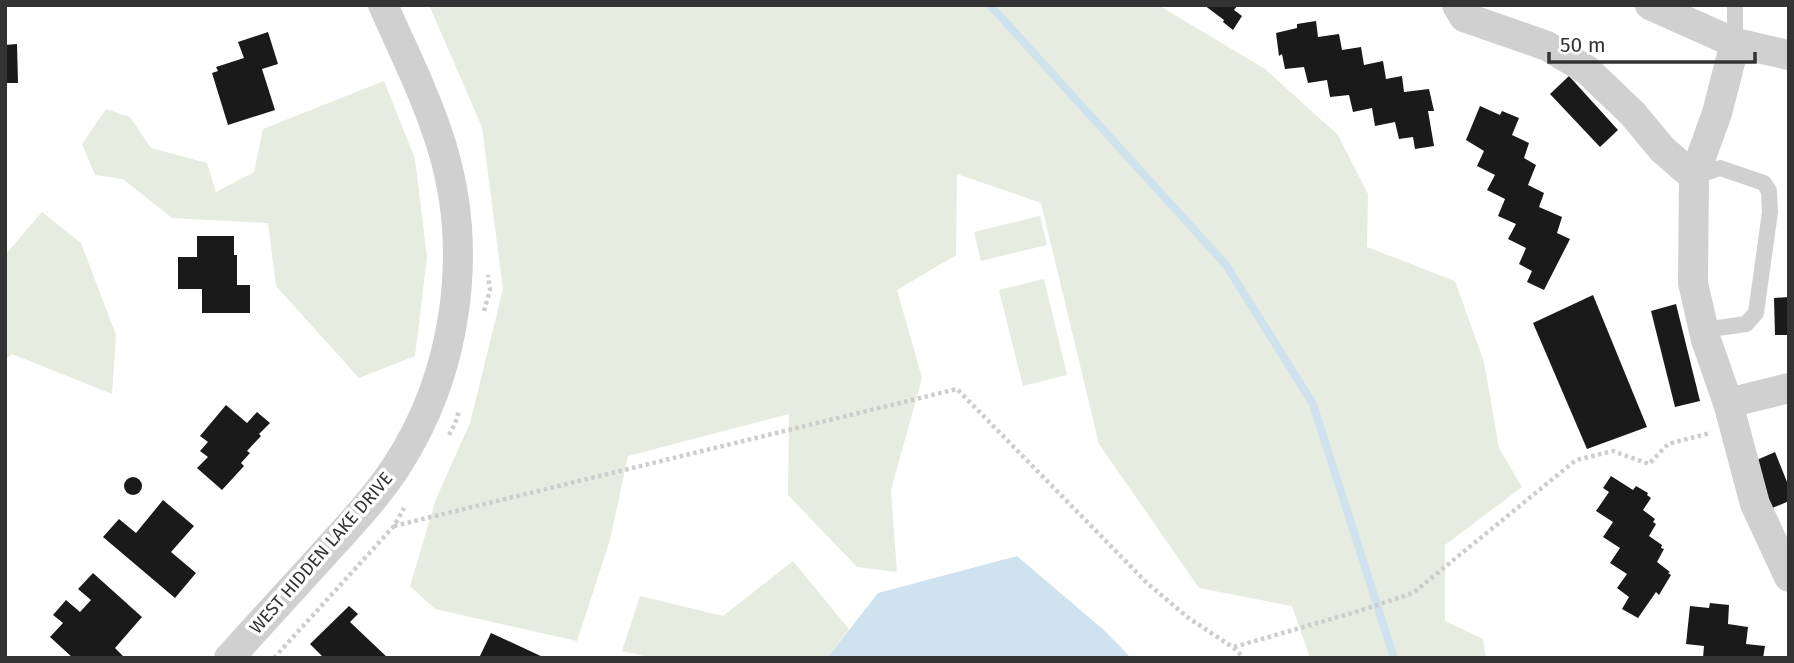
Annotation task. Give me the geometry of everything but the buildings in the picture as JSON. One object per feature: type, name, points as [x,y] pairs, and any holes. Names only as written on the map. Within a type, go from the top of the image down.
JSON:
[{"type":"street","name":"WEST HIDDEN LAKE DRIVE","points":[[229,658],[351,524],[397,466],[430,400],[451,330],[458,257],[451,184],[430,113],[383,5]]},
{"type":"street","points":[[1457,5],[1464,17],[1547,46],[1587,70],[1633,114],[1662,149],[1694,177]]},
{"type":"street","points":[[1650,5],[1735,43],[1789,55]]},
{"type":"street","points":[[1735,43],[1717,113],[1694,177],[1693,283],[1704,330],[1755,504],[1789,578]]},
{"type":"street","points":[[1731,415],[1789,388]]},
{"type":"lane","points":[[1735,5],[1735,43]]},
{"type":"lane","points":[[1694,177],[1720,168],[1764,183],[1769,191],[1770,212],[1756,313],[1745,324],[1704,330]]},
{"type":"path","points":[[394,526],[957,389],[1148,584],[1244,658]]},
{"type":"path","points":[[1234,648],[1413,593],[1576,460],[1613,451],[1649,464],[1668,444],[1731,415]]},
{"type":"shaded area","points":[[429,5],[1158,5],[1265,69],[1338,135],[1368,194],[1367,247],[1455,281],[1484,362],[1499,448],[1522,487],[1445,545],[1445,621],[1483,639],[1486,658],[1310,658],[1292,606],[1199,588],[1099,444],[1041,203],[957,174],[956,255],[897,290],[922,378],[891,490],[897,572],[857,567],[788,495],[789,414],[628,456],[610,540],[577,641],[435,609],[410,586],[436,499],[470,423],[503,289],[482,127]]},
{"type":"shaded area","points":[[384,81],[415,159],[427,257],[415,356],[359,378],[276,286],[268,223],[172,218],[123,179],[95,175],[82,144],[106,109],[130,117],[151,148],[207,163],[216,192],[254,172],[263,129]]},
{"type":"shaded area","points":[[42,212],[81,243],[116,335],[112,394],[12,354],[5,360],[5,255]]},
{"type":"shaded area","points":[[1040,216],[1047,245],[981,261],[974,232]]},
{"type":"shaded area","points":[[1044,279],[1067,375],[1023,386],[999,290]]},
{"type":"shaded area","points":[[793,561],[849,629],[827,658],[653,658],[622,651],[640,596],[723,616]]},
{"type":"water","points":[[1017,556],[1105,631],[1131,658],[827,658],[878,593]]},
{"type":"waterway","points":[[990,5],[1226,265],[1313,404],[1394,658]]}]
